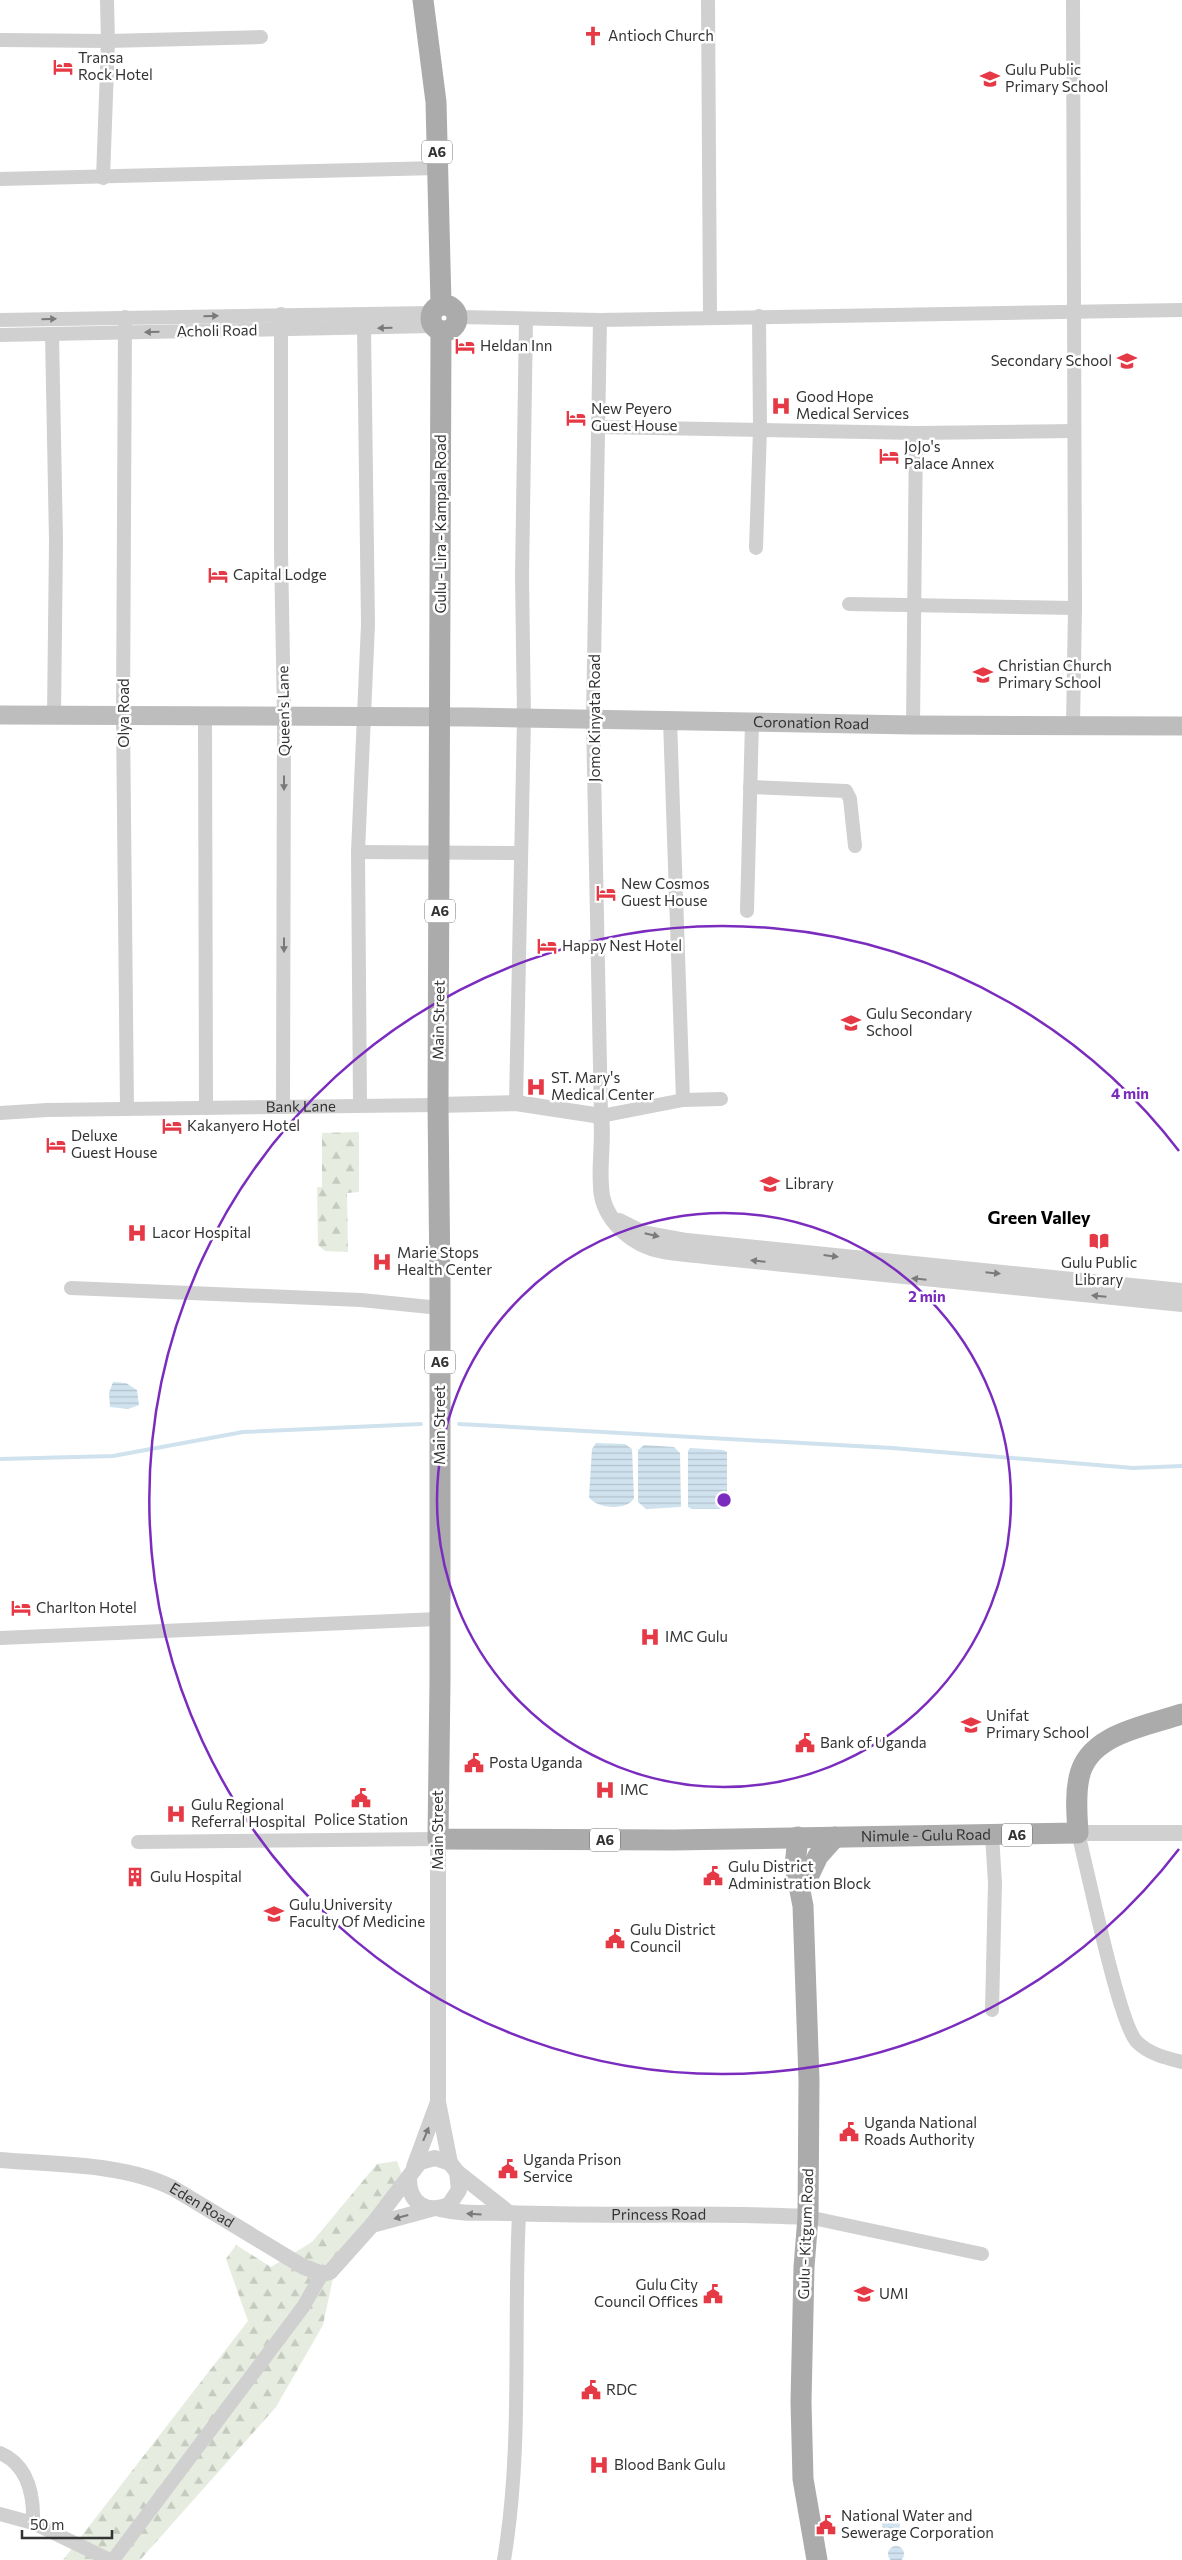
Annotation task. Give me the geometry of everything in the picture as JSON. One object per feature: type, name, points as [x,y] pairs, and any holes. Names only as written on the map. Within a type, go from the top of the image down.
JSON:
[{"type":"main road","name":"Gulu - Lira - Kampala Road","points":[[423,0],[436,102],[438,168],[441,318],[440,717]]},
{"type":"main road","name":"Coronation Road","points":[[0,715],[123,717],[364,716],[913,725],[1182,726]]},
{"type":"main road","name":"Main Street","points":[[438,1839],[440,717]]},
{"type":"main road","points":[[1078,1833],[1077,1791],[1079,1776],[1090,1755],[1109,1739],[1182,1714]]},
{"type":"main road","name":"Nimule - Gulu Road","points":[[772,1838],[1078,1833]]},
{"type":"main road","points":[[772,1838],[802,1870],[836,1837]]},
{"type":"main road","name":"A6","points":[[438,1839],[673,1840],[772,1838]]},
{"type":"main road","name":"Gulu - Kitgum Road","points":[[803,1838],[802,1870],[809,2080],[808,2217],[804,2267],[801,2402],[803,2480],[817,2560]]},
{"type":"street","points":[[103,178],[108,41],[107,0]]},
{"type":"street","points":[[708,0],[710,317]]},
{"type":"street","points":[[1073,0],[1072,311],[1075,608],[1073,725]]},
{"type":"street","points":[[0,40],[108,41],[261,37]]},
{"type":"street","points":[[0,179],[103,178],[438,168]]},
{"type":"street","points":[[441,318],[600,320],[1182,310]]},
{"type":"street","name":"Acholi Road","points":[[0,320],[281,314],[441,318]]},
{"type":"street","name":"Queen's Lane","points":[[281,314],[281,551],[284,717],[283,1107]]},
{"type":"street","points":[[756,548],[760,430],[759,316]]},
{"type":"street","name":"Olya Road","points":[[125,317],[123,717],[127,1109]]},
{"type":"street","name":"Acholi Road","points":[[0,335],[364,328],[441,318]]},
{"type":"street","points":[[516,1103],[524,718],[522,576],[526,319]]},
{"type":"street","name":"Jomo Kinyata Road","points":[[600,320],[593,719],[601,1116]]},
{"type":"street","points":[[360,1105],[358,852],[368,624],[364,328]]},
{"type":"street","points":[[52,334],[56,541],[54,716]]},
{"type":"street","points":[[599,427],[916,433],[1074,431]]},
{"type":"street","points":[[913,725],[916,605],[916,433]]},
{"type":"street","points":[[849,604],[1075,608]]},
{"type":"street","points":[[204,717],[206,1108]]},
{"type":"street","points":[[670,720],[683,1100]]},
{"type":"street","points":[[747,912],[752,722]]},
{"type":"street","points":[[750,787],[846,792],[850,798],[855,846]]},
{"type":"street","points":[[358,852],[520,853]]},
{"type":"street","points":[[721,1099],[683,1100],[601,1116],[601,1188],[608,1215],[643,1233],[687,1240],[1122,1292],[1182,1304]]},
{"type":"street","name":"Bank Lane","points":[[0,1114],[127,1109],[516,1103],[601,1116]]},
{"type":"street","points":[[71,1288],[361,1300],[440,1308]]},
{"type":"street","points":[[1122,1292],[1182,1291]]},
{"type":"street","points":[[0,1638],[438,1619]]},
{"type":"street","points":[[1182,1833],[1078,1833],[1115,1984],[1129,2030],[1136,2041],[1150,2051],[1164,2058],[1182,2062]]},
{"type":"street","points":[[992,1835],[994,1883],[992,2010]]},
{"type":"street","points":[[138,1842],[438,1839]]},
{"type":"street","name":"Main Street","points":[[438,1839],[438,2102]]},
{"type":"street","points":[[372,2225],[449,2205],[455,2198],[460,2181],[454,2168],[438,2102]]},
{"type":"street","points":[[435,2209],[421,2206],[413,2198],[409,2189],[411,2173],[438,2102]]},
{"type":"street","points":[[0,2514],[33,2524],[111,2560],[302,2307],[322,2274],[330,2272],[372,2225],[411,2173],[428,2158],[443,2159],[514,2214],[516,2388],[512,2505],[504,2560]]},
{"type":"street","name":"Eden Road","points":[[0,2160],[126,2172],[151,2178],[173,2188],[302,2266],[322,2274]]},
{"type":"street","name":"Princess Road","points":[[435,2209],[478,2215],[739,2213],[808,2217]]},
{"type":"street","points":[[808,2217],[982,2254]]},
{"type":"street","points":[[0,2452],[11,2458],[26,2475],[33,2512],[33,2524]]},
{"type":"green space","points":[[359,1132],[359,1192],[347,1193],[348,1252],[325,1251],[318,1245],[317,1187],[322,1187],[322,1133]]},
{"type":"green space","points":[[397,2161],[402,2175],[337,2259],[323,2325],[276,2407],[140,2560],[63,2560],[248,2321],[226,2259],[236,2245],[271,2267],[312,2242],[377,2164]]},
{"type":"water","points":[[113,1382],[126,1383],[137,1390],[139,1405],[128,1409],[110,1407],[109,1393]]},
{"type":"water","points":[[596,1443],[625,1444],[632,1449],[634,1498],[631,1502],[619,1507],[612,1507],[598,1504],[589,1497],[592,1449]]},
{"type":"water","points":[[644,1445],[674,1447],[680,1453],[681,1507],[646,1509],[638,1502],[638,1450]]},
{"type":"water","points":[[690,1448],[723,1450],[727,1452],[727,1509],[692,1509],[688,1507],[688,1451]]},
{"type":"water","points":[[891,2516],[897,2519],[900,2525],[897,2531],[891,2534],[885,2531],[882,2525],[885,2519]]},
{"type":"water","points":[[893,2546],[899,2546],[904,2551],[902,2560],[893,2562],[888,2557],[888,2551]]},
{"type":"waterway","points":[[0,1459],[113,1456],[243,1432],[421,1424]]},
{"type":"waterway","points":[[459,1424],[892,1448],[1133,1468],[1182,1466]]},
{"type":"place","name":"Antioch Church","points":[[593,36]]},
{"type":"place","name":"Transa Rock Hotel","points":[[63,67]]},
{"type":"place","name":"Gulu Public Primary School","points":[[990,79]]},
{"type":"place","name":"Heldan Inn","points":[[465,346]]},
{"type":"place","name":"Secondary School","points":[[1127,361]]},
{"type":"place","name":"Good Hope Medical Services","points":[[781,406]]},
{"type":"place","name":"New Peyero Guest House","points":[[576,418]]},
{"type":"place","name":"JoJo's Palace Annex","points":[[889,456]]},
{"type":"place","name":"Capital Lodge","points":[[218,575]]},
{"type":"place","name":"Christian Church Primary School","points":[[983,675]]},
{"type":"place","name":"New Cosmos Guest House","points":[[606,893]]},
{"type":"place","name":"Happy Nest Hotel","points":[[547,946]]},
{"type":"place","name":"Gulu Secondary School","points":[[851,1023]]},
{"type":"place","name":"ST. Mary's Medical Center","points":[[536,1087]]},
{"type":"place","name":"Kakanyero Hotel","points":[[172,1126]]},
{"type":"place","name":"Deluxe Guest House","points":[[56,1145]]},
{"type":"place","name":"Library","points":[[770,1184]]},
{"type":"place","name":"Lacor Hospital","points":[[137,1233]]},
{"type":"place","name":"Gulu Public Library","points":[[1099,1241]]},
{"type":"place","name":"Marie Stops Health Center","points":[[382,1262]]},
{"type":"place","name":"Charlton Hotel","points":[[21,1608]]},
{"type":"place","name":"IMC Gulu","points":[[650,1637]]},
{"type":"place","name":"Unifat Primary School","points":[[971,1725]]},
{"type":"place","name":"Bank of Uganda","points":[[805,1743]]},
{"type":"place","name":"Posta Uganda","points":[[474,1763]]},
{"type":"place","name":"IMC","points":[[605,1790]]},
{"type":"place","name":"Police Station","points":[[361,1798]]},
{"type":"place","name":"Gulu Regional Referral Hospital","points":[[176,1814]]},
{"type":"place","name":"Gulu District Administration Block","points":[[713,1876]]},
{"type":"place","name":"Gulu Hospital","points":[[135,1877]]},
{"type":"place","name":"Gulu University Faculty Of Medicine","points":[[274,1914]]},
{"type":"place","name":"Gulu District Council","points":[[615,1939]]},
{"type":"place","name":"Uganda National Roads Authority","points":[[849,2132]]},
{"type":"place","name":"Uganda Prison Service","points":[[508,2169]]},
{"type":"place","name":"Gulu City Council Offices","points":[[713,2294]]},
{"type":"place","name":"UMI","points":[[864,2294]]},
{"type":"place","name":"RDC","points":[[591,2390]]},
{"type":"place","name":"Blood Bank Gulu","points":[[599,2465]]},
{"type":"place","name":"National Water and Sewerage Corporation","points":[[826,2525]]},
{"type":"district","name":"Green Valley","points":[[1039,1218]]}]
